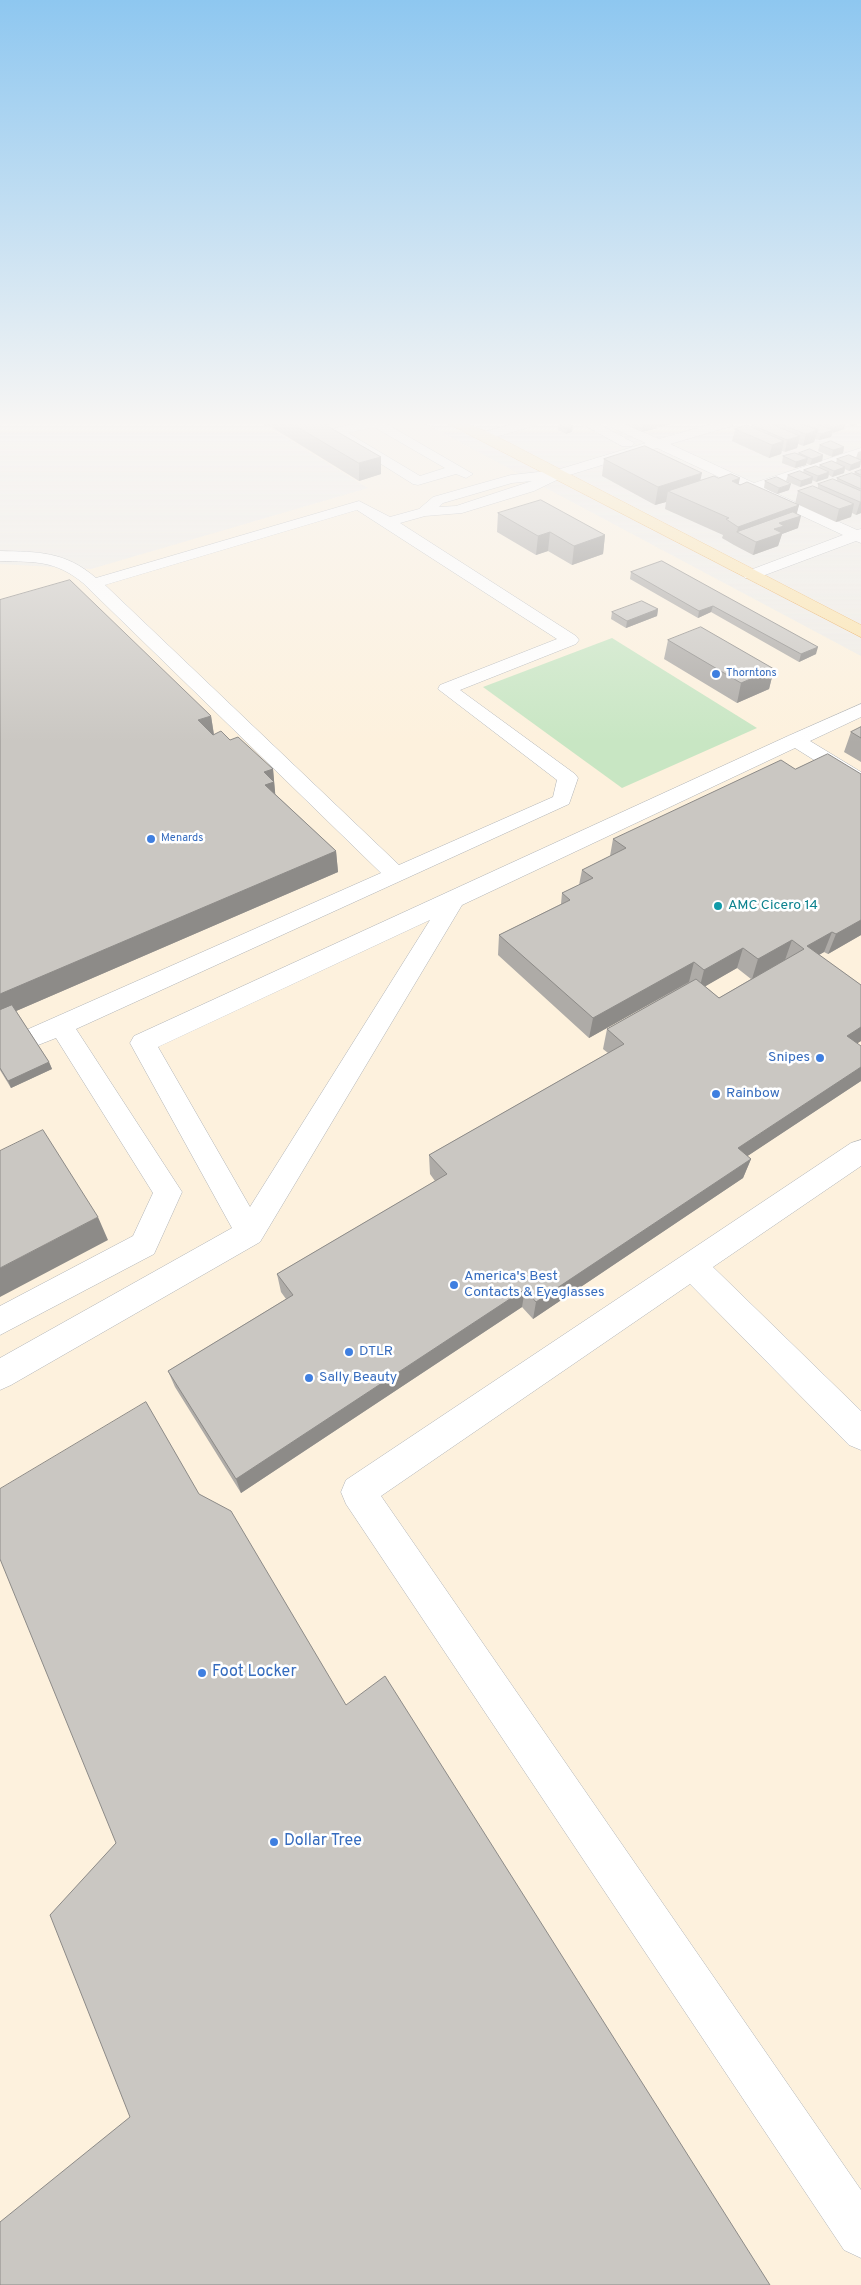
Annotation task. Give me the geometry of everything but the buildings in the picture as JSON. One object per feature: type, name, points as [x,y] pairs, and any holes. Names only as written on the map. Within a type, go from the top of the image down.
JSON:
[{"type":"main road","points":[[664,530],[861,632]]},
{"type":"street","points":[[92,584],[276,530]]},
{"type":"street","points":[[0,1320],[144,1245],[168,1192],[41,1034],[562,800],[568,778],[447,689],[577,644],[400,530]]},
{"type":"street","points":[[845,530],[859,536]]},
{"type":"street","points":[[751,575],[859,536]]},
{"type":"street","points":[[0,556],[48,559],[70,566],[92,584],[396,875]]},
{"type":"street","points":[[250,1234],[143,1043],[861,710]]},
{"type":"street","points":[[794,740],[861,781]]},
{"type":"street","points":[[0,1375],[250,1234],[454,900]]},
{"type":"street","points":[[861,1150],[358,1492],[861,2234]]},
{"type":"street","points":[[691,1265],[861,1434]]},
{"type":"shaded area","points":[[226,530],[624,530],[861,656],[861,2285],[0,2285],[0,564],[91,569]]},
{"type":"green space","points":[[612,638],[757,728],[622,788],[483,687]]},
{"type":"place","name":"Thorntons","points":[[716,674]]},
{"type":"place","name":"Menards","points":[[151,839]]},
{"type":"place","name":"AMC Cicero 14","points":[[718,906]]},
{"type":"place","name":"Snipes","points":[[820,1058]]},
{"type":"place","name":"Rainbow","points":[[716,1094]]},
{"type":"place","name":"America's Best Contacts & Eyeglasses","points":[[454,1285]]},
{"type":"place","name":"DTLR","points":[[349,1352]]},
{"type":"place","name":"Sally Beauty","points":[[309,1378]]},
{"type":"place","name":"Foot Locker","points":[[202,1673]]},
{"type":"place","name":"Dollar Tree","points":[[274,1842]]}]
